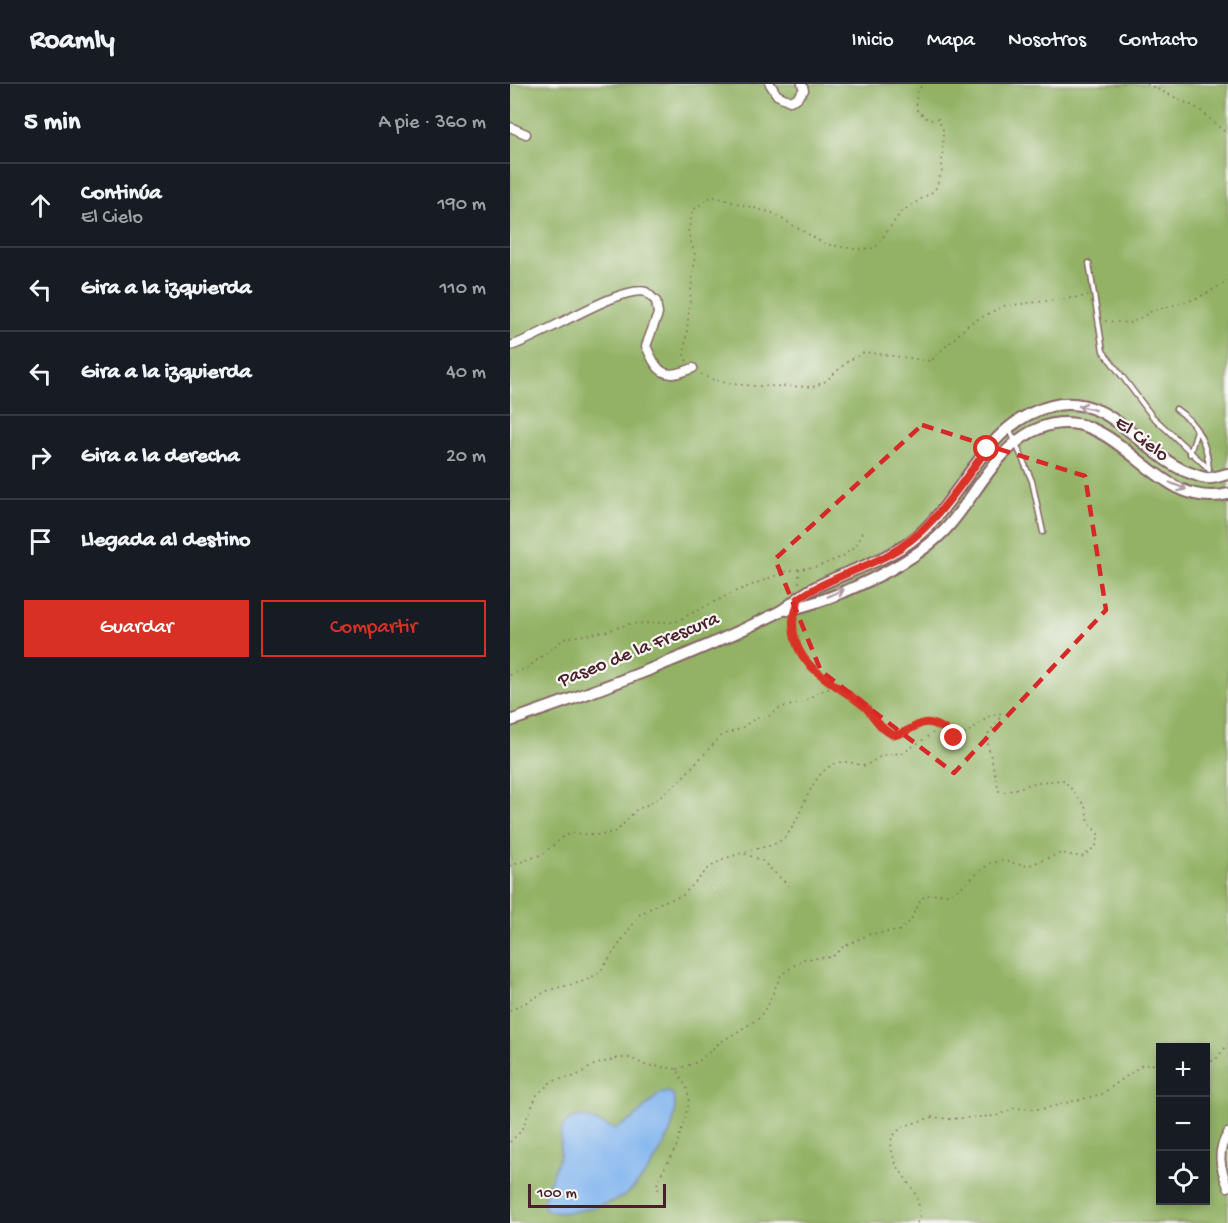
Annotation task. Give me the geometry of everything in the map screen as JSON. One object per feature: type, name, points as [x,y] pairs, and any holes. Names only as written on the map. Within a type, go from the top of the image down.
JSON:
[{"type":"street","points":[[770,84],[777,95],[790,101],[797,98],[804,90],[802,84]]},
{"type":"street","points":[[510,127],[526,134]]},
{"type":"street","points":[[510,346],[524,343],[588,309],[635,292],[646,292],[656,302],[658,314],[646,346],[657,369],[662,373],[678,375],[693,368]]},
{"type":"street","name":"El Cielo","points":[[780,611],[798,603],[811,590],[886,556],[910,541],[936,517],[987,449],[1008,428],[1032,413],[1053,406],[1080,406],[1105,413],[1178,469],[1209,474]]},
{"type":"street","name":"El Cielo","points":[[798,603],[809,605],[882,573],[920,553],[945,530],[1016,442],[1039,428],[1059,423],[1078,424],[1109,436],[1152,473],[1176,486],[1209,495],[1228,494]]},
{"type":"street","points":[[1209,474],[1228,474]]},
{"type":"street","name":"Paseo de la Frescura","points":[[510,721],[624,681],[780,611]]},
{"type":"street","points":[[1228,1133],[1219,1150],[1219,1166],[1228,1187]]},
{"type":"lane","points":[[1089,263],[1103,351],[1152,416],[1209,474]]},
{"type":"lane","points":[[1176,409],[1185,415],[1197,430],[1208,455],[1209,495]]},
{"type":"lane","points":[[1008,428],[1032,481],[1043,532]]},
{"type":"lane","points":[[1190,455],[1197,430]]},
{"type":"path","points":[[924,84],[916,96],[917,110],[929,120],[938,119],[943,130],[942,171],[935,190],[901,212],[875,248],[855,249],[825,244],[772,213],[711,196],[693,210],[688,232],[695,255],[684,357],[693,368],[707,378],[729,382],[813,387],[826,381],[849,361],[865,352],[931,361],[970,323],[1004,306],[1094,295]]},
{"type":"path","points":[[1147,84],[1199,110],[1228,135]]},
{"type":"path","points":[[1098,321],[1131,323],[1152,311],[1196,300],[1228,281]]},
{"type":"path","points":[[510,675],[527,668],[565,638],[608,631],[628,624],[675,622],[732,593],[799,569],[819,566],[847,554],[859,542],[863,528]]},
{"type":"path","points":[[510,1142],[521,1131],[537,1095],[552,1081],[576,1076],[594,1065],[618,1059],[630,1058],[645,1065],[677,1069],[698,1062],[719,1042],[758,1019],[768,1005],[781,975],[794,964],[808,957],[832,957],[844,946],[870,934],[899,931],[910,921],[921,899],[933,894],[948,894],[959,889],[990,863],[1003,861],[1027,866],[1061,853],[1082,857],[1096,846],[1099,835],[1089,823],[1088,811],[1064,780],[1050,779],[1006,792],[999,791],[986,736],[1001,716],[1000,713],[991,715],[960,738],[949,737],[942,727],[930,722],[922,722],[903,733],[891,734],[861,704],[809,667],[799,652],[794,632],[793,618],[798,603],[799,569]]},
{"type":"path","points":[[510,866],[543,854],[564,836],[573,833],[602,835],[617,831],[636,810],[653,802],[678,782],[722,735],[740,729],[756,718],[766,718],[782,706],[802,703],[818,692],[835,687]]},
{"type":"path","points":[[510,1011],[549,990],[585,981],[596,975],[609,961],[627,930],[640,914],[651,906],[682,896],[709,868],[723,859],[755,847],[769,847],[785,836],[825,770],[845,762],[865,766],[883,756],[903,753],[942,727]]},
{"type":"path","points":[[743,853],[761,860],[789,886]]},
{"type":"path","points":[[1210,1062],[1216,1059],[1228,1044]]},
{"type":"path","points":[[917,1223],[921,1211],[916,1192],[897,1167],[892,1154],[892,1137],[902,1127],[932,1117],[974,1119],[996,1116],[1015,1108],[1042,1109],[1102,1094],[1142,1065],[1156,1064]]},
{"type":"path","points":[[659,1193],[657,1180],[676,1148],[689,1102],[687,1091],[677,1069]]},
{"type":"highlighted area","points":[[922,425],[1085,476],[1106,610],[954,773],[821,671],[775,559]]},
{"type":"green space","points":[[510,84],[1228,84],[1228,1223],[510,1223]]},
{"type":"water","points":[[667,1092],[673,1094],[675,1104],[673,1124],[654,1161],[631,1190],[617,1199],[582,1210],[557,1212],[548,1210],[543,1205],[546,1190],[559,1158],[561,1132],[566,1123],[582,1117],[615,1129],[633,1119],[659,1094]]},
{"type":"route","points":[[954,738],[949,737],[946,730],[936,723],[930,722],[914,725],[896,735],[886,731],[849,694],[835,687],[809,667],[796,645],[793,618],[798,599],[811,590],[886,556],[910,541],[936,517],[987,449]]}]
